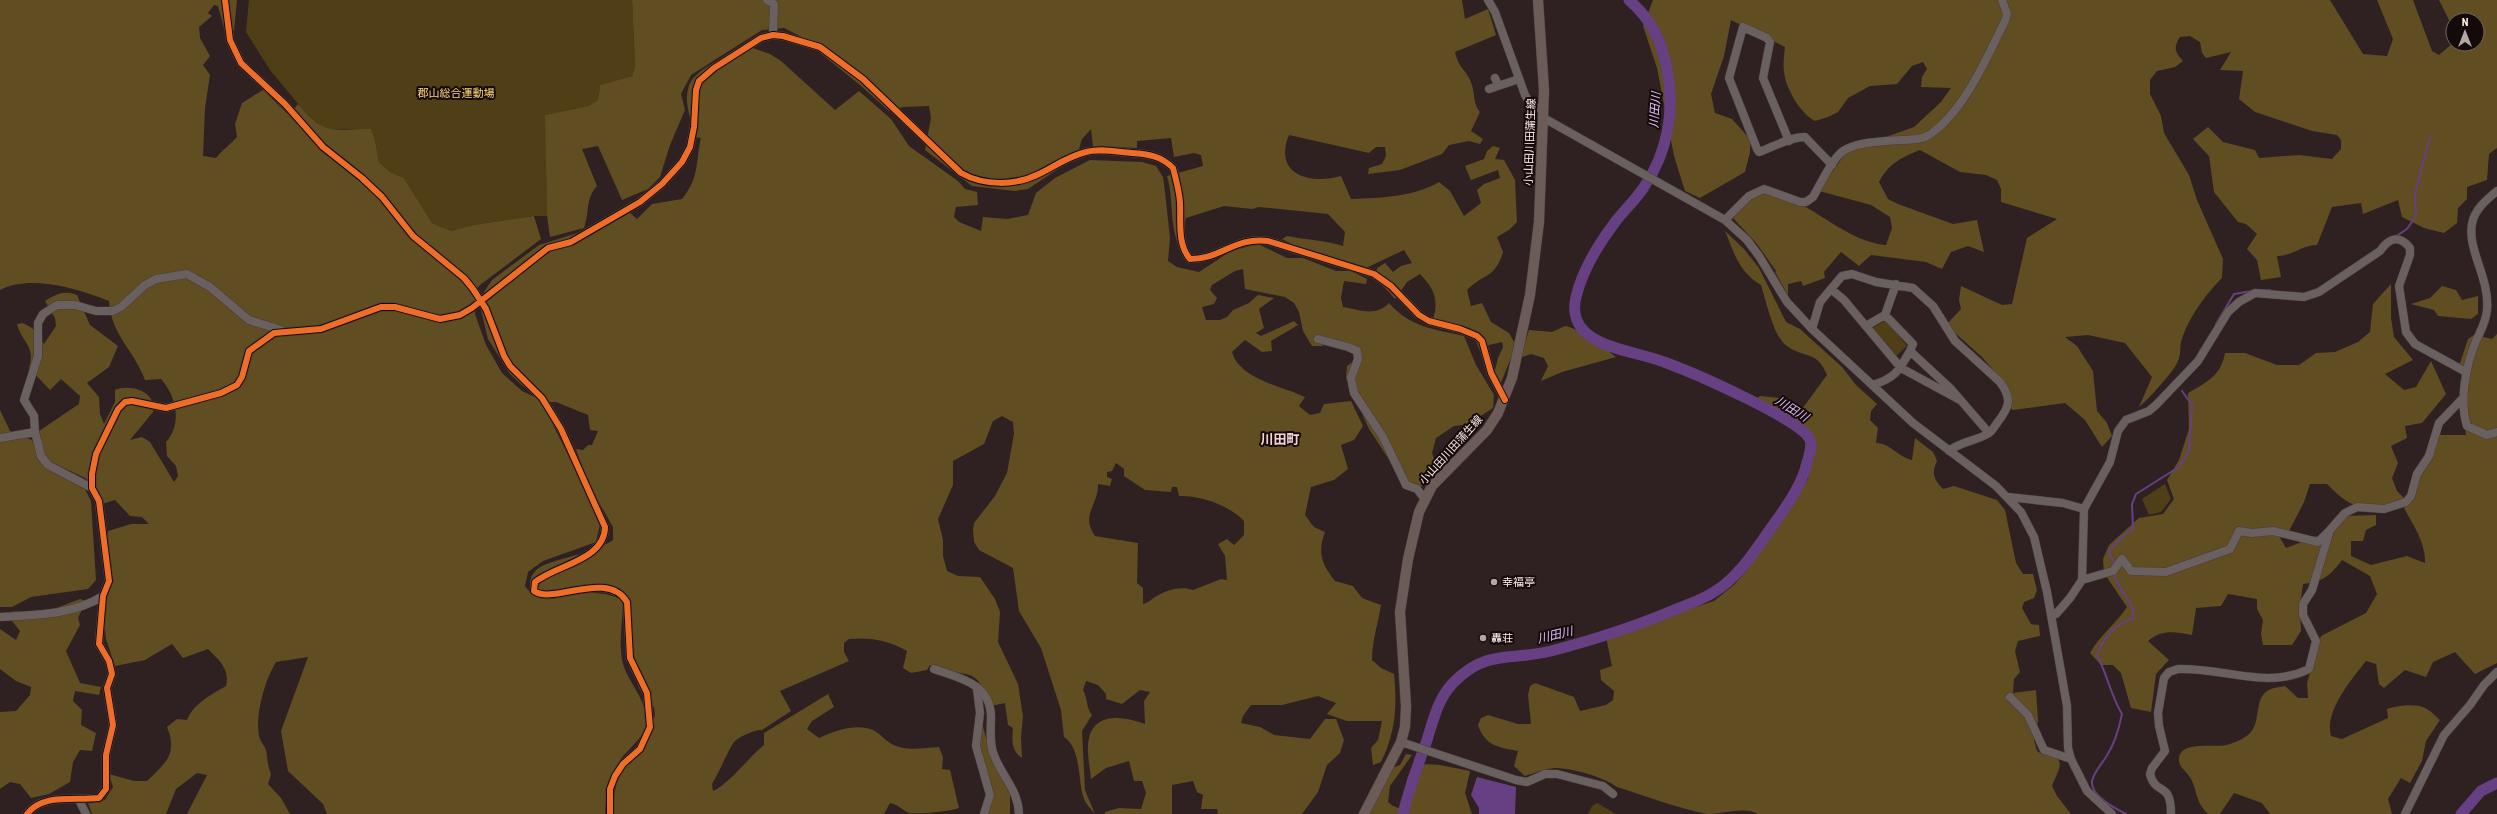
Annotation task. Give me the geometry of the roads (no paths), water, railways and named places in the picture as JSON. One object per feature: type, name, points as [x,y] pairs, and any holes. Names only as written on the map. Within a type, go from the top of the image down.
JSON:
[{"type":"main road","name":"小山田川田蒲生線","points":[[1364,814],[1404,743],[1406,706],[1400,629],[1400,603],[1414,530],[1424,498],[1440,476],[1487,430],[1505,400],[1512,378],[1536,264],[1544,64],[1538,0]]},
{"type":"street","points":[[226,0],[230,40],[241,63],[285,104],[323,147],[362,178],[382,197],[413,236],[464,278],[481,302],[510,366],[542,398],[561,428],[605,527],[605,535],[592,552],[543,576],[535,582],[534,591],[539,594],[551,594],[576,588],[602,588],[618,592],[627,602],[630,658],[647,693],[650,727],[640,749],[624,764],[615,776],[610,789],[610,814]]},
{"type":"street","points":[[767,0],[774,4],[773,35]]},
{"type":"street","points":[[1488,0],[1495,12],[1519,79],[1531,105],[1543,114],[1644,174],[1725,220],[1747,240],[1788,302],[1812,329],[1913,423],[1983,475],[2008,497],[2021,512],[2034,537],[2051,615],[2067,706],[2068,748],[2071,759],[2086,791],[2112,814]]},
{"type":"street","points":[[1725,220],[1749,196],[1764,190],[1800,202],[1806,202],[1813,197],[1841,152],[1851,147],[1901,140],[1916,140],[1928,135],[1942,124],[1969,89],[2005,21],[2007,14],[2002,0]]},
{"type":"street","points":[[1789,141],[1763,78],[1770,42],[1767,38],[1743,28],[1729,78],[1757,149],[1759,152],[1805,137],[1832,165]]},
{"type":"street","points":[[27,814],[36,804],[45,800],[79,800],[99,798],[106,789],[106,755],[113,725],[107,688],[112,674],[109,661],[99,644],[103,596],[109,581],[99,501],[92,488],[92,474],[96,454],[118,409],[125,402],[132,401],[166,408],[221,393],[237,385],[242,377],[249,351],[258,342],[274,333],[321,329],[381,307],[395,307],[440,319],[460,315],[481,302],[548,248],[571,242],[640,202],[662,184],[682,162],[690,146],[694,127],[696,90],[699,81],[714,68],[761,38],[773,35],[799,39],[820,47],[862,79],[961,173],[973,180],[985,183],[1025,180],[1066,159],[1088,151],[1147,154],[1158,157],[1173,168],[1180,201],[1181,238],[1184,250],[1190,259],[1205,259],[1236,244],[1253,239],[1268,241],[1374,274],[1391,286],[1419,315],[1429,321],[1460,329],[1477,336],[1484,347],[1491,373],[1505,400]]},
{"type":"street","points":[[1489,89],[1496,82],[1519,79]]},
{"type":"street","points":[[2497,191],[2479,210],[2472,224],[2474,247],[2487,288],[2488,309],[2486,321],[2476,340],[2466,372],[2463,398],[2467,426],[2487,435],[2497,432]]},
{"type":"street","points":[[2051,615],[2056,614],[2070,598],[2082,580],[2084,509],[2110,462],[2122,424],[2126,420],[2149,411],[2156,405],[2198,361],[2228,312],[2239,302],[2255,293],[2304,297],[2319,292],[2380,251],[2386,241],[2396,238],[2402,240],[2410,248],[2410,255],[2399,286],[2406,332],[2415,344],[2466,372]]},
{"type":"street","points":[[92,488],[48,465],[41,456],[35,432],[34,416],[24,400],[38,356],[38,323],[42,314],[57,305],[75,305],[96,311],[113,311],[121,307],[145,285],[156,279],[187,274],[210,287],[249,320],[288,332]]},
{"type":"street","points":[[1812,329],[1816,309],[1842,276],[1847,274],[1876,282],[1906,286],[1921,294],[1933,306],[1955,341],[2006,389],[2008,399],[2007,411],[1989,433],[1956,445],[1949,451]]},
{"type":"street","points":[[1866,326],[1885,315],[1896,284]]},
{"type":"street","points":[[1831,289],[1844,300],[1901,368],[1960,400]]},
{"type":"street","points":[[1872,385],[1888,380],[1901,368],[1914,344],[1885,315]]},
{"type":"street","points":[[1318,339],[1357,351],[1358,359],[1351,378],[1354,393],[1383,437],[1406,485],[1417,489],[1424,498]]},
{"type":"street","points":[[1910,351],[1960,400],[1989,433]]},
{"type":"street","points":[[2082,580],[2113,571],[2122,559],[2131,571],[2166,572],[2230,549],[2240,531],[2252,533],[2273,531],[2318,542],[2346,513],[2357,507],[2384,509],[2406,502],[2411,496],[2417,474],[2429,456],[2439,423],[2463,398]]},
{"type":"street","points":[[0,438],[35,432]]},
{"type":"street","points":[[2008,497],[2063,503],[2084,509]]},
{"type":"street","points":[[2171,814],[2171,799],[2167,791],[2155,785],[2150,774],[2152,768],[2165,751],[2158,713],[2164,678],[2169,672],[2178,669],[2264,679],[2296,676],[2309,669],[2316,641],[2303,615],[2303,604],[2312,590],[2330,530]]},
{"type":"street","points":[[0,617],[55,613],[90,604],[103,596]]},
{"type":"street","points":[[934,669],[976,684],[990,709],[993,755],[1009,781],[1018,806],[1019,814]]},
{"type":"street","points":[[2405,814],[2444,735],[2470,704],[2484,684],[2497,672]]},
{"type":"street","points":[[976,684],[980,712],[976,746],[990,795],[984,814]]},
{"type":"street","points":[[2010,697],[2028,715],[2044,750],[2071,759]]},
{"type":"street","points":[[1404,743],[1516,780],[1527,782],[1545,774],[1557,774],[1603,786],[1613,794]]},
{"type":"street","points":[[79,800],[86,814]]},
{"type":"waterway","name":"川田川","points":[[1403,814],[1416,769],[1436,711],[1443,696],[1454,682],[1477,665],[1489,660],[1537,654],[1598,638],[1629,628],[1687,605],[1718,589],[1744,566],[1755,551],[1795,493],[1805,470],[1811,447],[1810,440],[1803,431],[1788,421],[1744,397],[1677,367],[1600,342],[1584,331],[1577,319],[1575,302],[1586,269],[1607,233],[1640,192],[1652,174],[1659,160],[1668,130],[1670,115],[1669,84],[1662,49],[1650,23],[1629,0]]},
{"type":"waterway","points":[[2395,237],[2407,229],[2416,216],[2415,194],[2430,136]]},
{"type":"waterway","points":[[2256,290],[2270,290]]},
{"type":"waterway","points":[[2216,324],[2234,294],[2252,291]]},
{"type":"waterway","points":[[2114,564],[2109,551],[2123,536],[2133,530],[2132,504],[2136,494],[2179,467],[2189,451],[2192,405],[2182,391]]},
{"type":"waterway","points":[[2115,575],[2119,586],[2131,605],[2134,618],[2116,627],[2103,642],[2097,655],[2122,714],[2118,731],[2106,757],[2093,778],[2092,787],[2104,801],[2126,814]]},
{"type":"waterway","points":[[2461,814],[2481,791],[2497,783]]},
{"type":"place","name":"幸福亭","points":[[1494,582]]},
{"type":"place","name":"轟荘","points":[[1483,638]]},
{"type":"district","name":"川田町","points":[[1280,439]]},
{"type":"park label","name":"郡山総合運動場","points":[[456,93]]}]
